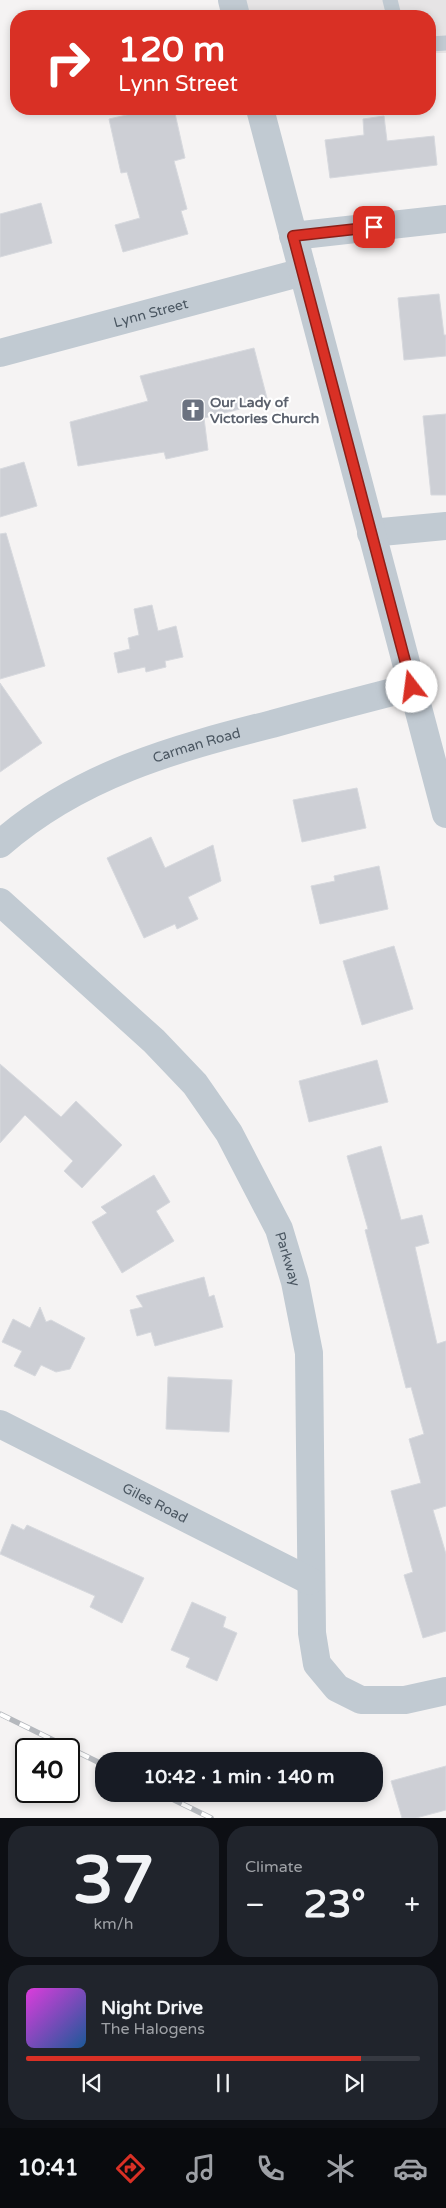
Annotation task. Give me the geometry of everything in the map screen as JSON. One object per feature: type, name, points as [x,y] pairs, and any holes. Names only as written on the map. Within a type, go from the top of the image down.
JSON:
[{"type":"street","points":[[262,115],[446,814]]},
{"type":"street","points":[[293,236],[446,219]]},
{"type":"street","name":"Lynn Street","points":[[0,353],[303,272]]},
{"type":"street","points":[[371,533],[446,526]]},
{"type":"street","name":"Carman Road","points":[[0,844],[16,830],[79,791],[136,763],[189,745],[412,687]]},
{"type":"street","name":"Parkway","points":[[0,902],[154,1041],[195,1084],[229,1133],[279,1229],[296,1282],[309,1353],[310,1581],[312,1633],[317,1664],[337,1688],[361,1700],[405,1700],[446,1691]]},
{"type":"street","name":"Giles Road","points":[[0,1424],[310,1581]]},
{"type":"shaded area","points":[[232,0],[446,0],[446,53],[436,53],[436,10],[234,10]]},
{"type":"building","points":[[127,115],[175,115],[185,158],[174,161],[187,209],[181,211],[188,234],[123,252],[115,225],[140,218],[127,172],[121,173],[109,119]]},
{"type":"building","points":[[384,116],[387,141],[434,136],[437,165],[330,178],[325,140],[364,135],[363,119]]},
{"type":"building","points":[[41,203],[52,243],[0,257],[0,214]]},
{"type":"building","points":[[439,294],[444,335],[446,335],[446,356],[404,360],[398,298]]},
{"type":"building","name":"Our Lady of Victories Church","points":[[254,348],[268,402],[204,418],[208,450],[166,459],[164,452],[78,466],[70,422],[148,401],[140,376]]},
{"type":"building","points":[[446,414],[446,495],[431,495],[423,416]]},
{"type":"building","points":[[24,462],[37,506],[0,517],[0,469]]},
{"type":"building","points":[[6,533],[45,666],[0,679],[0,534]]},
{"type":"building","points":[[152,605],[158,631],[176,626],[183,657],[165,661],[166,667],[146,672],[145,667],[118,673],[114,653],[130,649],[128,638],[139,635],[134,609]]},
{"type":"building","points":[[0,683],[42,743],[0,772]]},
{"type":"building","points":[[357,788],[366,828],[302,842],[293,800]]},
{"type":"building","points":[[151,837],[165,868],[213,845],[221,881],[188,897],[198,919],[177,929],[175,924],[144,938],[107,858]]},
{"type":"building","points":[[379,866],[388,909],[320,924],[311,886],[335,881],[334,876]]},
{"type":"building","points":[[394,946],[413,1009],[362,1025],[343,961]]},
{"type":"building","points":[[377,1060],[388,1102],[309,1122],[299,1081]]},
{"type":"building","points":[[0,1064],[61,1117],[76,1101],[122,1145],[82,1188],[64,1171],[73,1161],[25,1115],[0,1143]]},
{"type":"building","points":[[381,1146],[401,1220],[422,1215],[429,1243],[415,1247],[437,1344],[446,1341],[446,1506],[433,1510],[446,1554],[446,1631],[423,1638],[404,1575],[413,1572],[391,1491],[421,1483],[409,1439],[424,1434],[411,1387],[406,1388],[365,1230],[368,1229],[347,1156]]},
{"type":"building","points":[[154,1175],[170,1202],[156,1211],[174,1241],[122,1273],[92,1222],[107,1213],[101,1207]]},
{"type":"building","points":[[204,1277],[209,1297],[214,1295],[223,1327],[155,1346],[151,1332],[137,1336],[130,1310],[143,1307],[136,1296]]},
{"type":"building","points":[[40,1307],[46,1322],[51,1320],[85,1338],[70,1369],[56,1372],[41,1365],[35,1376],[14,1366],[22,1351],[2,1342],[13,1319],[30,1328]]},
{"type":"building","points":[[168,1377],[232,1380],[229,1432],[166,1429]]},
{"type":"building","points":[[12,1524],[24,1530],[27,1525],[144,1578],[122,1623],[90,1607],[95,1596],[0,1554]]},
{"type":"building","points":[[192,1602],[226,1617],[223,1627],[237,1633],[217,1681],[186,1667],[190,1658],[171,1650]]},
{"type":"building","points":[[446,1766],[446,1810],[416,1818],[402,1818],[391,1781]]},
{"type":"railway","points":[[0,1714],[95,1761]]},
{"type":"railway","points":[[178,1802],[211,1818]]},
{"type":"place","name":"Our Lady of Victories Church","points":[[193,410]]},
{"type":"route","points":[[374,227],[293,236],[412,687]]}]
